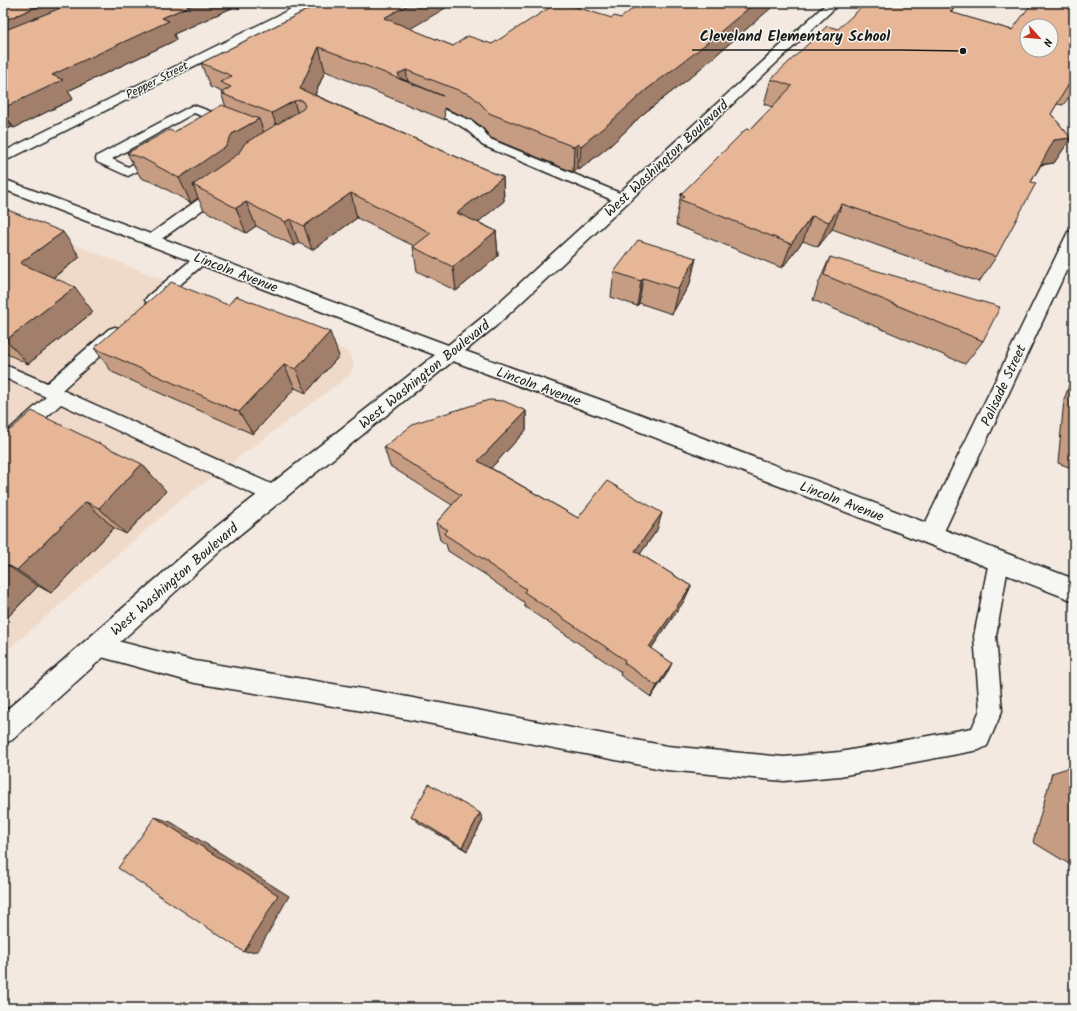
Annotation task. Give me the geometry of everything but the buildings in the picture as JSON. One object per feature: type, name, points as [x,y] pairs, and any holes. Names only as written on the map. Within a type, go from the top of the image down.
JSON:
[{"type":"street","name":"Pepper Street","points":[[3,158],[312,3]]},
{"type":"street","name":"West Washington Boulevard","points":[[3,731],[213,543],[490,321],[834,3]]},
{"type":"street","name":"Lincoln Avenue","points":[[3,184],[450,353],[630,419],[1074,590]]},
{"type":"street","name":"Palisade Street","points":[[932,535],[1074,236]]},
{"type":"lane","points":[[409,99],[468,124],[478,132],[486,142],[622,199]]},
{"type":"lane","points":[[168,150],[128,172],[102,159],[193,109],[235,125]]},
{"type":"lane","points":[[208,127],[221,120]]},
{"type":"lane","points":[[151,240],[230,183]]},
{"type":"lane","points":[[142,309],[201,259]]},
{"type":"lane","points":[[3,446],[53,393],[125,325]]},
{"type":"lane","points":[[3,370],[273,494]]},
{"type":"lane","points":[[98,646],[195,672],[381,703],[667,758],[784,769],[840,764],[979,738],[991,711],[985,636],[999,561]]},
{"type":"shaded area","points":[[3,217],[349,352],[354,365],[350,375],[177,503],[3,654]]},
{"type":"place","name":"Cleveland Elementary School","points":[[963,51]]}]
